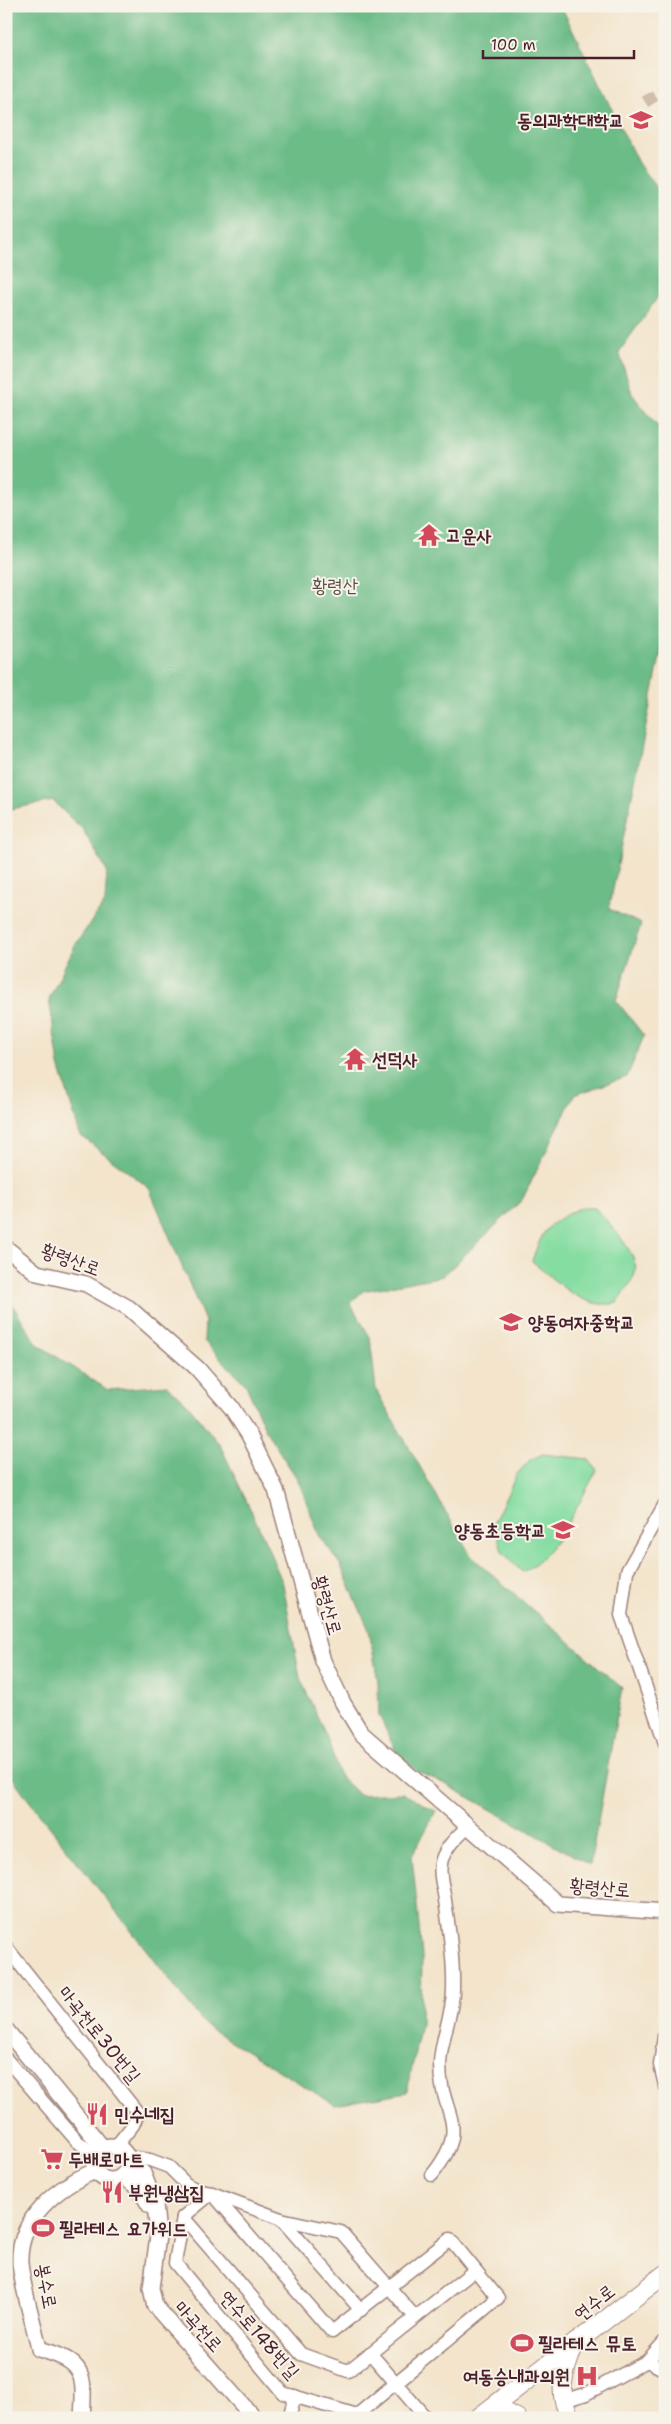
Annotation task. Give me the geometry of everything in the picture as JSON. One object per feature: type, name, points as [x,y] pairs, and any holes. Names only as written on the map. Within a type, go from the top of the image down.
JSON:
[{"type":"main road","name":"연수로","points":[[478,2418],[665,2274]]},
{"type":"main road","points":[[571,2418],[563,2401],[562,2389],[565,2369],[575,2343]]},
{"type":"main road","points":[[493,2407],[517,2418]]},
{"type":"street","name":"황령산로","points":[[6,1248],[37,1272],[86,1284],[129,1308],[217,1388],[249,1434],[276,1490],[323,1661],[343,1704],[361,1733],[558,1904],[665,1912]]},
{"type":"street","points":[[665,1504],[627,1571],[621,1615],[665,1742]]},
{"type":"street","points":[[432,2175],[445,2159],[453,2137],[451,2116],[442,2083],[440,2064],[453,1992],[445,1899],[440,1873],[442,1858],[450,1844],[468,1826]]},
{"type":"street","name":"마곡천로30번길","points":[[6,1947],[138,2113],[133,2126],[105,2150]]},
{"type":"street","points":[[665,2029],[660,2065],[665,2085]]},
{"type":"street","name":"마곡천로","points":[[6,2030],[105,2150],[123,2150],[126,2166],[143,2173],[148,2182],[156,2216],[158,2236],[151,2288],[155,2306],[254,2418]]},
{"type":"street","points":[[6,2058],[77,2141],[105,2150],[93,2163],[95,2171],[100,2177],[107,2180],[115,2180],[126,2166],[150,2160],[169,2167],[186,2184],[199,2191],[212,2193],[281,2219],[341,2232],[415,2317]]},
{"type":"street","name":"봉수로","points":[[82,2418],[84,2385],[82,2378],[72,2361],[39,2349],[20,2263],[22,2238],[34,2214],[58,2191],[77,2178],[95,2171]]},
{"type":"street","points":[[155,2263],[175,2263],[183,2217],[212,2193]]},
{"type":"street","name":"연수로148번길","points":[[175,2263],[283,2393],[357,2414],[498,2298],[450,2239],[332,2332],[212,2193]]},
{"type":"street","name":"연수로148번길","points":[[183,2217],[301,2354],[348,2371],[475,2270]]},
{"type":"street","points":[[281,2219],[360,2310]]},
{"type":"street","points":[[563,2401],[586,2394],[647,2361],[665,2342]]},
{"type":"street","points":[[370,2353],[426,2418]]},
{"type":"street","points":[[647,2361],[665,2370]]},
{"type":"street","points":[[289,2418],[295,2396]]},
{"type":"green space","name":"황령산","points":[[6,6],[561,6],[638,163],[665,200],[665,287],[619,352],[632,394],[665,435],[663,642],[609,909],[641,924],[616,1000],[644,1036],[627,1077],[574,1095],[522,1200],[443,1276],[363,1291],[350,1303],[370,1337],[376,1390],[471,1556],[622,1688],[590,1865],[447,1785],[417,1771],[397,1754],[379,1715],[378,1682],[369,1630],[340,1564],[319,1535],[298,1480],[266,1431],[246,1385],[204,1341],[205,1321],[149,1188],[80,1135],[59,1065],[49,999],[75,945],[105,902],[107,871],[83,830],[53,801],[6,810]]},
{"type":"green space","points":[[580,1208],[595,1208],[628,1248],[633,1257],[635,1273],[630,1285],[617,1303],[593,1303],[581,1298],[560,1285],[532,1261],[540,1241],[548,1228],[561,1218]]},
{"type":"green space","points":[[6,1294],[36,1343],[108,1390],[167,1385],[189,1406],[220,1445],[263,1536],[283,1584],[300,1678],[328,1740],[340,1777],[359,1795],[402,1793],[436,1811],[412,1856],[422,1956],[421,2024],[407,2092],[335,2105],[206,2026],[27,1798],[6,1768]]},
{"type":"green space","points":[[543,1454],[588,1459],[597,1470],[566,1527],[556,1541],[534,1565],[522,1572],[502,1551],[494,1522],[517,1474],[530,1460]]},
{"type":"tunnel","points":[[645,102],[665,89]]},
{"type":"place","name":"동의과학대학교","points":[[641,120]]},
{"type":"place","name":"고운사","points":[[429,535]]},
{"type":"place","name":"선덕사","points":[[355,1059]]},
{"type":"place","name":"양동여자중학교","points":[[511,1322]]},
{"type":"place","name":"양동초등학교","points":[[563,1530]]},
{"type":"place","name":"민수네집","points":[[97,2114]]},
{"type":"place","name":"두배로마트","points":[[52,2159]]},
{"type":"place","name":"부원냉삼집","points":[[112,2192]]},
{"type":"place","name":"필라테스 요가위드","points":[[43,2228]]},
{"type":"place","name":"필라테스 뮤토","points":[[522,2343]]},
{"type":"place","name":"여동승내과의원","points":[[587,2376]]}]
